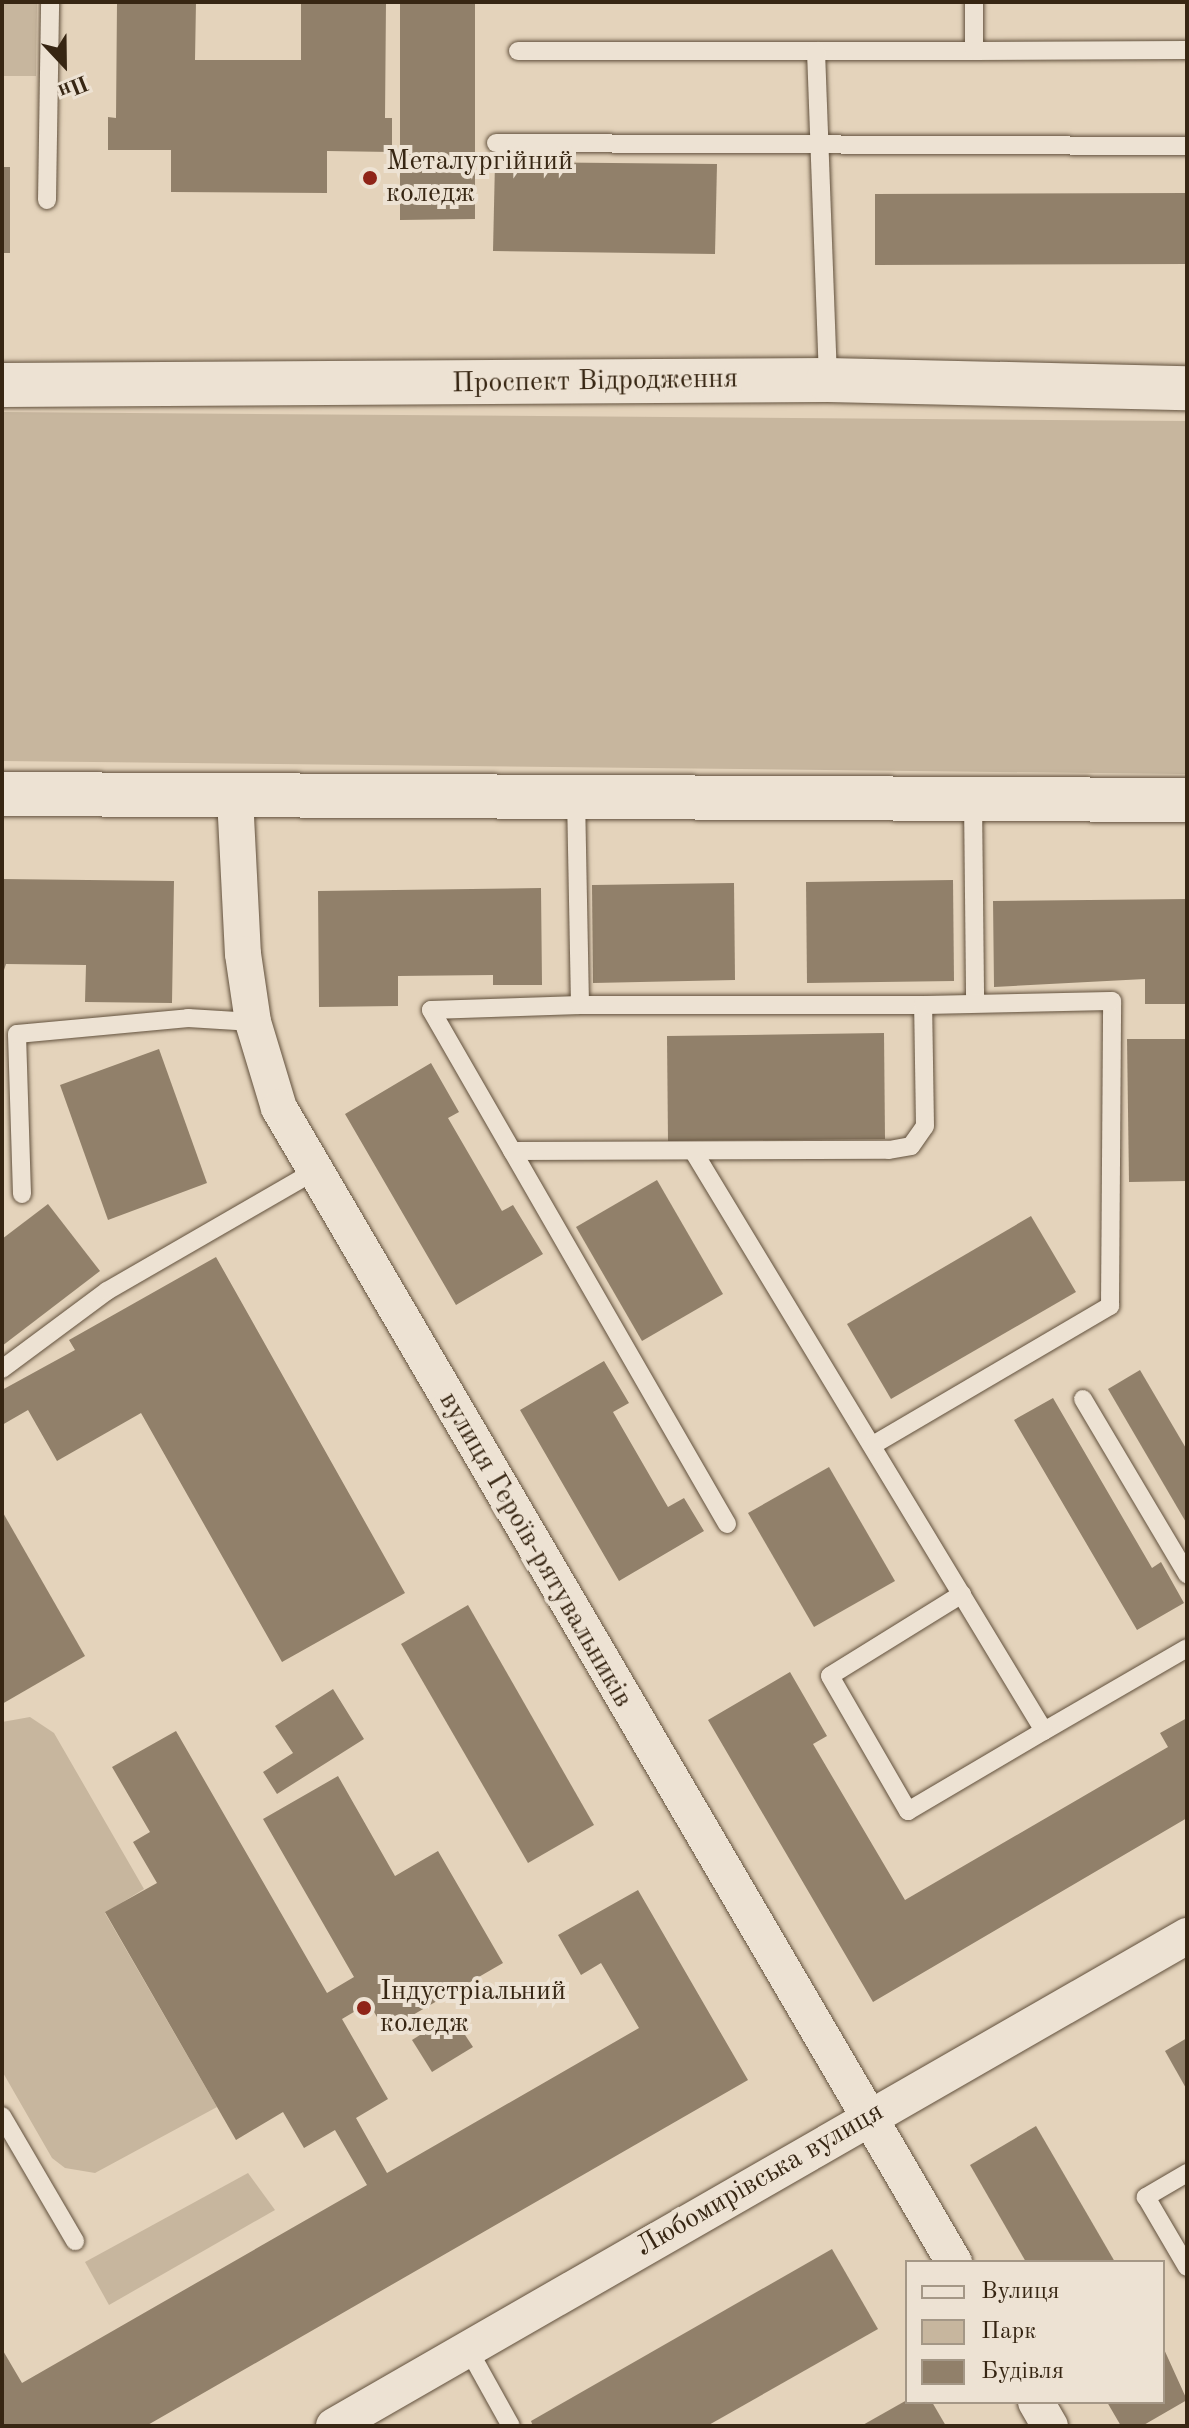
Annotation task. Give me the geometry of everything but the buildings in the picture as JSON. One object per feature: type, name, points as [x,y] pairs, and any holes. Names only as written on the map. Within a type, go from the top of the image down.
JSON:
[{"type":"main road","name":"Проспект Відродження","points":[[2,385],[828,380],[1187,388]]},
{"type":"main road","points":[[2,794],[1187,800]]},
{"type":"street","name":"вулиця Героїв-рятувальників","points":[[235,797],[243,954],[253,1022],[279,1108],[313,1172],[953,2260]]},
{"type":"street","name":"Любомирівська вулиця","points":[[334,2426],[1187,1936]]},
{"type":"street","points":[[1037,2404],[1050,2426]]},
{"type":"lane","points":[[47,200],[50,2]]},
{"type":"lane","points":[[974,2],[974,51]]},
{"type":"lane","points":[[518,51],[1187,50]]},
{"type":"lane","points":[[816,51],[817,145],[828,380]]},
{"type":"lane","points":[[496,143],[1187,146]]},
{"type":"lane","points":[[576,796],[580,1005]]},
{"type":"lane","points":[[973,799],[975,1003]]},
{"type":"lane","points":[[727,1524],[431,1010],[580,1005],[923,1005],[1112,1001],[1110,1306],[873,1445]]},
{"type":"lane","points":[[512,1151],[695,1154],[911,1146],[925,1126],[923,1005]]},
{"type":"lane","points":[[22,1194],[17,1034],[188,1018],[253,1022]]},
{"type":"lane","points":[[695,1154],[1044,1731]]},
{"type":"lane","points":[[2,1369],[107,1291],[313,1172]]},
{"type":"lane","points":[[1083,1399],[1187,1574]]},
{"type":"lane","points":[[962,1594],[830,1676],[908,1811],[1187,1648]]},
{"type":"lane","points":[[2,2116],[75,2241]]},
{"type":"lane","points":[[1187,2173],[1146,2197],[1187,2267]]},
{"type":"lane","points":[[467,2347],[511,2426]]},
{"type":"green space","points":[[2,2],[37,2],[36,76],[2,76]]},
{"type":"green space","points":[[2,412],[1187,421],[1187,774],[2,761]]},
{"type":"green space","points":[[30,1717],[54,1733],[144,1889],[105,1913],[217,2107],[95,2173],[65,2168],[52,2158],[2,2071],[2,1722]]},
{"type":"green space","points":[[248,2173],[275,2210],[109,2305],[85,2262]]},
{"type":"place","name":"Металургійний коледж","points":[[370,178]]},
{"type":"place","name":"Індустріальний коледж","points":[[364,2008]]}]
